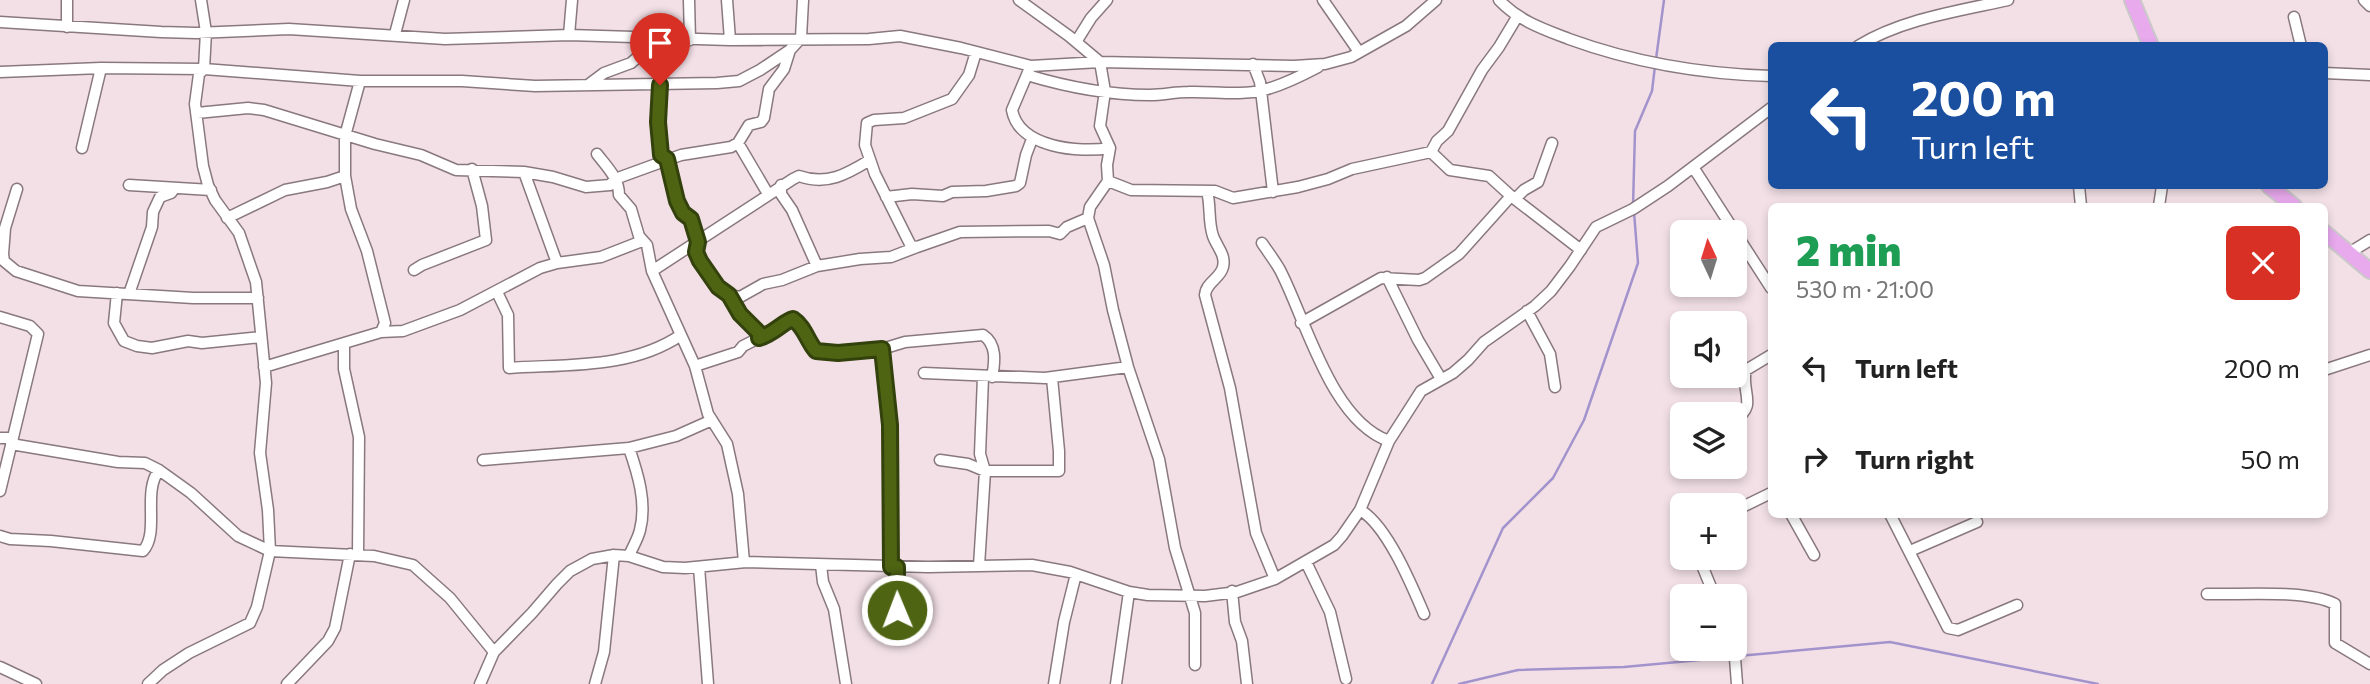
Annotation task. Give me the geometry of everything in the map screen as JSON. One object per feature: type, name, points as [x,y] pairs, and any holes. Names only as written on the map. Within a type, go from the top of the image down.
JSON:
[{"type":"highway","points":[[2132,0],[2149,42]]},
{"type":"highway","points":[[2273,189],[2290,203]]},
{"type":"highway","points":[[2328,235],[2370,271]]},
{"type":"street","points":[[67,0],[67,27]]},
{"type":"street","points":[[148,684],[163,670],[189,653],[250,622],[257,607],[270,551],[268,510],[260,453],[264,426],[264,367],[256,282],[239,233],[211,190],[203,166],[196,87],[199,74],[204,69],[205,32],[201,0]]},
{"type":"street","points":[[395,34],[404,0]]},
{"type":"street","points":[[569,35],[572,0]]},
{"type":"street","points":[[689,0],[690,40]]},
{"type":"street","points":[[727,0],[730,40]]},
{"type":"street","points":[[0,72],[101,68],[204,69],[360,81],[462,81],[535,86],[739,81],[790,50],[802,38],[803,0]]},
{"type":"street","points":[[1019,0],[1100,62],[1104,72],[1105,92],[1100,126],[1110,148],[1108,181],[1090,206],[1088,218],[1104,265],[1128,367],[1159,459],[1175,548],[1195,613],[1195,665]]},
{"type":"street","points":[[1076,43],[1091,18],[1107,0]]},
{"type":"street","points":[[1323,0],[1359,52]]},
{"type":"street","points":[[1029,71],[1051,66],[1100,62],[1294,66],[1325,64],[1341,61],[1406,26],[1436,0]]},
{"type":"street","points":[[1499,0],[1517,17],[1590,46],[1640,61],[1689,70],[1768,76]]},
{"type":"street","points":[[1864,42],[1898,26],[1987,2],[2008,0]]},
{"type":"street","points":[[2364,0],[2370,6]]},
{"type":"street","points":[[1432,152],[1437,141],[1448,131],[1482,70],[1517,17]]},
{"type":"street","points":[[2294,17],[2300,42]]},
{"type":"street","points":[[0,22],[205,32],[289,29],[445,39],[569,35],[690,40],[910,36],[976,52],[1029,71],[1050,82],[1105,92],[1150,95],[1261,91],[1291,81],[1325,64]]},
{"type":"street","points":[[588,86],[604,73],[631,63],[639,56],[643,39]]},
{"type":"street","points":[[197,113],[248,108],[264,110],[421,155],[456,170],[524,172],[554,177],[586,187],[610,185],[615,179],[667,159],[731,147],[738,143],[749,125],[761,122],[764,118],[769,89],[784,69],[790,50]]},
{"type":"street","points":[[917,247],[908,242],[870,160],[865,145],[867,124],[874,120],[904,118],[952,99],[969,75],[976,52]]},
{"type":"street","points":[[1253,64],[1261,91],[1273,192]]},
{"type":"street","points":[[1050,82],[1051,66]]},
{"type":"street","points":[[82,148],[101,68]]},
{"type":"street","points":[[1029,71],[1012,110],[1017,124],[1032,139],[1080,149],[1110,148]]},
{"type":"street","points":[[2328,73],[2370,75]]},
{"type":"street","points":[[360,81],[345,135],[345,176],[351,209],[367,251],[383,307],[386,323],[381,332]]},
{"type":"street","points":[[660,85],[659,149],[661,155],[667,159],[677,201],[683,213],[691,219],[698,242],[696,252],[718,287],[729,295],[740,314],[760,334],[759,338]]},
{"type":"street","points":[[480,684],[494,652],[570,571],[592,559],[614,555],[629,556],[663,567],[699,567],[744,562],[894,567],[1032,565],[1076,574],[1129,592],[1148,595],[1191,596],[1237,592],[1275,579],[1334,545],[1360,510],[1390,441],[1422,391],[1468,360],[1484,342],[1551,291],[1596,227],[1668,186],[1768,110]]},
{"type":"street","points":[[887,197],[912,194],[943,196],[952,192],[986,191],[1016,186],[1020,183],[1032,139]]},
{"type":"street","points":[[738,143],[768,194]]},
{"type":"street","points":[[1301,323],[1377,280],[1387,277],[1419,280],[1459,254],[1514,197],[1538,182],[1552,143]]},
{"type":"street","points":[[1108,181],[1131,190],[1207,191],[1233,198],[1273,192],[1328,179],[1352,169],[1432,152]]},
{"type":"street","points":[[1432,152],[1450,170],[1489,176],[1581,250]]},
{"type":"street","points":[[597,154],[619,185],[618,195],[631,209],[642,241],[649,250],[652,271],[695,366],[712,420],[727,444],[738,494],[744,562]]},
{"type":"street","points":[[652,271],[781,185],[799,176],[808,179],[836,179],[870,160]]},
{"type":"street","points":[[1693,167],[1768,283]]},
{"type":"street","points":[[414,270],[486,240],[477,182],[471,169]]},
{"type":"street","points":[[524,172],[557,263]]},
{"type":"street","points":[[227,218],[285,190],[345,176]]},
{"type":"street","points":[[129,185],[211,190]]},
{"type":"street","points":[[781,185],[781,194],[792,210],[817,266]]},
{"type":"street","points":[[17,189],[3,226],[4,261],[16,271],[78,291],[192,298],[258,298]]},
{"type":"street","points":[[129,294],[152,227],[153,212],[160,197],[172,193],[174,189]]},
{"type":"street","points":[[1207,191],[1211,205],[1211,226],[1224,264],[1221,272],[1206,287],[1205,295],[1230,388],[1256,533],[1275,579]]},
{"type":"street","points":[[729,295],[740,297],[763,284],[782,280],[817,266],[891,257],[960,232],[1060,233],[1088,218]]},
{"type":"street","points":[[2349,253],[2370,240]]},
{"type":"street","points":[[264,367],[381,332],[403,331],[460,310],[540,268],[601,257],[642,241]]},
{"type":"street","points":[[1262,243],[1280,269],[1301,323],[1338,396],[1375,436],[1390,441]]},
{"type":"street","points":[[1387,277],[1441,379]]},
{"type":"street","points":[[497,292],[508,315],[509,368],[580,366],[636,357],[665,346],[681,335]]},
{"type":"street","points":[[117,293],[114,323],[124,341],[137,346],[152,348],[188,341],[202,343],[261,337]]},
{"type":"street","points":[[1527,311],[1550,354],[1555,387]]},
{"type":"street","points":[[0,317],[30,326],[38,334],[0,491]]},
{"type":"street","points":[[695,366],[738,352],[743,346],[771,335],[787,320],[793,319],[801,324],[809,344],[816,351],[838,353],[882,349],[905,342],[983,335],[991,342],[994,351],[987,377],[980,454],[985,471],[979,566]]},
{"type":"street","points":[[289,683],[328,641],[335,628],[354,554],[359,437],[344,369],[344,344]]},
{"type":"street","points":[[882,349],[890,425],[898,632]]},
{"type":"street","points":[[2328,369],[2370,355]]},
{"type":"street","points":[[1746,402],[1746,370],[1768,357]]},
{"type":"street","points":[[924,373],[1052,378],[1128,367]]},
{"type":"street","points":[[940,460],[968,464],[985,471],[1059,471],[1052,378]]},
{"type":"street","points":[[483,460],[629,448],[676,436],[712,420]]},
{"type":"street","points":[[0,438],[118,462],[145,463],[191,493],[237,536],[270,551],[354,554],[413,565],[450,598],[494,652]]},
{"type":"street","points":[[629,448],[639,477],[642,501],[640,530],[629,556]]},
{"type":"street","points":[[0,536],[143,551],[149,542],[153,480],[159,470]]},
{"type":"street","points":[[1747,505],[1768,494]]},
{"type":"street","points":[[1360,510],[1367,514],[1389,543],[1424,614]]},
{"type":"street","points":[[1793,518],[1814,555]]},
{"type":"street","points":[[1892,518],[1928,592],[1951,630],[1958,630],[2017,605]]},
{"type":"street","points":[[1910,551],[1977,522]]},
{"type":"street","points":[[595,684],[604,652],[614,555]]},
{"type":"street","points":[[1306,562],[1330,611],[1346,679]]},
{"type":"street","points":[[821,565],[823,582],[834,609],[846,684]]},
{"type":"street","points":[[699,567],[708,684]]},
{"type":"street","points":[[1054,684],[1064,622],[1076,574]]},
{"type":"street","points":[[1232,591],[1247,684]]},
{"type":"street","points":[[1116,684],[1129,592]]},
{"type":"street","points":[[2207,594],[2326,599],[2335,604],[2335,643],[2370,664]]},
{"type":"street","points":[[1736,661],[1737,684]]},
{"type":"street","points":[[0,667],[36,684]]},
{"type":"waterway","points":[[1656,59],[1664,0]]},
{"type":"waterway","points":[[1633,206],[1635,131],[1652,91],[1655,66]]},
{"type":"waterway","points":[[1432,684],[1503,528],[1553,478],[1584,420],[1638,263],[1634,212]]},
{"type":"waterway","points":[[1747,655],[1890,642],[2098,684]]},
{"type":"waterway","points":[[1459,684],[1518,670],[1624,667],[1689,661]]},
{"type":"route","points":[[660,85],[659,149],[661,155],[667,159],[677,201],[683,213],[691,219],[698,242],[696,252],[708,274],[718,287],[729,295],[740,314],[760,334],[759,338],[771,335],[787,320],[793,319],[801,324],[809,344],[816,351],[838,353],[882,349],[890,425],[891,567],[897,567],[897,610]]}]
